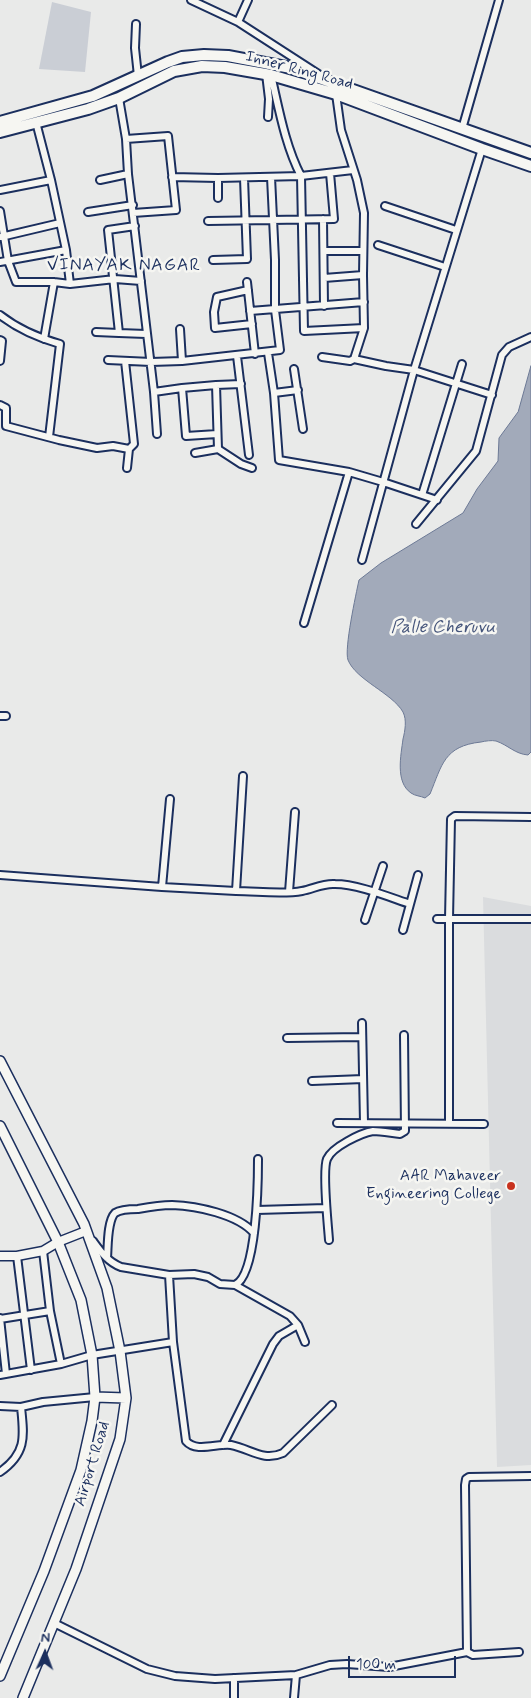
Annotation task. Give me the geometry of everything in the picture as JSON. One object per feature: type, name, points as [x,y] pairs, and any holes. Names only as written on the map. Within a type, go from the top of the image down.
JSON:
[{"type":"highway","name":"Inner Ring Road","points":[[0,132],[36,122],[80,106],[93,96],[168,62],[182,57],[204,55],[228,56],[291,68],[531,153]]},
{"type":"highway","name":"Inner Ring Road","points":[[0,122],[120,98],[174,71],[202,66],[224,67],[269,75],[336,94],[531,166]]},
{"type":"main road","name":"Airport Road","points":[[0,1061],[84,1224],[107,1288],[120,1351],[126,1398],[120,1439],[76,1569],[23,1698]]},
{"type":"main road","name":"Airport Road","points":[[0,1126],[58,1242],[81,1300],[92,1355],[96,1397],[80,1470],[44,1571],[0,1676]]},
{"type":"main road","points":[[96,1397],[126,1398]]},
{"type":"street","points":[[192,0],[238,22],[332,83]]},
{"type":"street","points":[[238,22],[248,0]]},
{"type":"street","points":[[462,129],[499,0]]},
{"type":"street","points":[[136,24],[135,48],[138,76]]},
{"type":"street","points":[[268,117],[269,75]]},
{"type":"street","points":[[269,75],[295,164],[301,176],[304,331],[364,328]]},
{"type":"street","points":[[336,94],[341,130],[357,180],[364,213],[364,328],[354,359]]},
{"type":"street","points":[[120,98],[158,434]]},
{"type":"street","points":[[36,122],[66,250],[70,284]]},
{"type":"street","points":[[126,139],[168,136],[176,210],[134,213]]},
{"type":"street","points":[[362,560],[414,370],[482,149]]},
{"type":"street","points":[[172,177],[244,178],[301,176],[353,170]]},
{"type":"street","points":[[208,221],[334,219],[330,173]]},
{"type":"street","points":[[100,180],[128,174]]},
{"type":"street","points":[[108,360],[182,361],[278,351],[280,348],[275,310],[275,260],[271,177]]},
{"type":"street","points":[[218,178],[218,198]]},
{"type":"street","points":[[214,260],[246,259],[244,178]]},
{"type":"street","points":[[0,190],[50,180]]},
{"type":"street","points":[[88,212],[133,205]]},
{"type":"street","points":[[385,206],[456,230]]},
{"type":"street","points":[[0,211],[2,236],[8,261],[16,282],[70,284],[115,279],[141,281]]},
{"type":"street","points":[[324,219],[324,306]]},
{"type":"street","points":[[2,236],[60,223]]},
{"type":"street","points":[[119,332],[115,279],[108,230],[135,226]]},
{"type":"street","points":[[378,245],[445,267]]},
{"type":"street","points":[[0,262],[66,250]]},
{"type":"street","points":[[324,251],[364,251]]},
{"type":"street","points":[[324,278],[363,275]]},
{"type":"street","points":[[44,340],[54,282]]},
{"type":"street","points":[[247,282],[255,354]]},
{"type":"street","points":[[248,290],[217,296],[214,328],[252,324]]},
{"type":"street","points":[[250,311],[364,302]]},
{"type":"street","points":[[0,316],[44,340],[60,344],[49,437]]},
{"type":"street","points":[[180,329],[182,361]]},
{"type":"street","points":[[96,332],[146,334]]},
{"type":"street","points":[[416,524],[476,451],[502,354],[509,347],[531,337]]},
{"type":"street","points":[[0,340],[2,340],[0,362]]},
{"type":"street","points":[[268,353],[274,393],[280,460],[349,472],[437,500]]},
{"type":"street","points":[[237,356],[248,455]]},
{"type":"street","points":[[322,357],[350,361],[354,359],[414,370],[492,394]]},
{"type":"street","points":[[125,361],[134,444],[129,449],[127,468]]},
{"type":"street","points":[[422,495],[462,364]]},
{"type":"street","points":[[294,369],[303,429]]},
{"type":"street","points":[[154,392],[241,384]]},
{"type":"street","points":[[216,385],[218,449]]},
{"type":"street","points":[[182,388],[186,436],[217,434]]},
{"type":"street","points":[[274,393],[298,390]]},
{"type":"street","points":[[0,405],[6,408],[6,426],[97,448],[113,446],[129,449]]},
{"type":"street","points":[[195,452],[218,449],[240,464],[252,468]]},
{"type":"street","points":[[304,623],[349,472]]},
{"type":"street","points":[[236,891],[243,776]]},
{"type":"street","points":[[162,887],[170,800]]},
{"type":"street","points":[[289,892],[295,812]]},
{"type":"street","points":[[449,1124],[451,822],[453,817],[531,817]]},
{"type":"street","points":[[366,920],[383,866]]},
{"type":"street","points":[[403,930],[418,875]]},
{"type":"street","points":[[0,876],[236,891],[289,892],[302,891],[312,887],[343,884],[410,904]]},
{"type":"street","points":[[437,919],[531,919]]},
{"type":"street","points":[[362,1023],[364,1123]]},
{"type":"street","points":[[329,1240],[326,1208],[327,1158],[332,1152],[354,1138],[370,1132],[402,1134],[405,1131],[404,1035]]},
{"type":"street","points":[[287,1038],[362,1036]]},
{"type":"street","points":[[312,1081],[363,1078]]},
{"type":"street","points":[[337,1123],[484,1124]]},
{"type":"street","points":[[235,1285],[241,1281],[250,1259],[257,1210],[258,1159]]},
{"type":"street","points":[[107,1258],[110,1222],[115,1213],[124,1210],[171,1205],[193,1207],[225,1216],[249,1228],[254,1233]]},
{"type":"street","points":[[257,1210],[326,1208]]},
{"type":"street","points":[[0,1256],[17,1256],[43,1251],[58,1242],[86,1231],[107,1258],[122,1267],[169,1274],[194,1274],[208,1277],[220,1284],[235,1285],[290,1316],[298,1325],[305,1342]]},
{"type":"street","points":[[43,1251],[50,1311],[61,1364]]},
{"type":"street","points":[[17,1256],[32,1370]]},
{"type":"street","points":[[169,1274],[174,1342],[186,1441],[188,1444],[197,1447],[231,1445],[269,1457],[276,1456],[284,1453],[332,1405]]},
{"type":"street","points":[[50,1311],[0,1319],[3,1375],[61,1364],[92,1355],[174,1342]]},
{"type":"street","points":[[223,1445],[273,1344],[279,1336],[298,1325]]},
{"type":"street","points":[[0,1406],[21,1407],[43,1402],[96,1397]]},
{"type":"street","points":[[0,1472],[9,1466],[21,1450],[24,1436],[21,1407]]},
{"type":"street","points":[[467,1652],[466,1479],[470,1477],[531,1476]]},
{"type":"street","points":[[54,1623],[147,1669],[174,1676],[198,1679],[296,1675],[330,1664],[389,1667],[467,1652],[473,1655],[519,1652]]},
{"type":"street","points":[[294,1698],[296,1675]]},
{"type":"street","points":[[234,1678],[234,1698]]},
{"type":"shaded area","points":[[52,2],[91,12],[85,72],[39,69]]},
{"type":"shaded area","name":"AAR Mahaveer Engineering College","points":[[483,897],[531,906],[531,1465],[497,1467]]},
{"type":"water","name":"Palle Cheruvu","points":[[531,366],[531,752],[528,755],[523,754],[496,741],[469,744],[459,748],[446,759],[430,794],[425,798],[411,793],[406,788],[401,775],[400,760],[405,726],[403,712],[391,699],[358,674],[348,660],[349,634],[359,580],[381,563],[463,513],[477,489],[498,461],[499,438],[518,412]]},
{"type":"place","name":"AAR Mahaveer Engineering College","points":[[511,1186]]},
{"type":"district","name":"VINAYAK NAGAR","points":[[124,266]]}]
